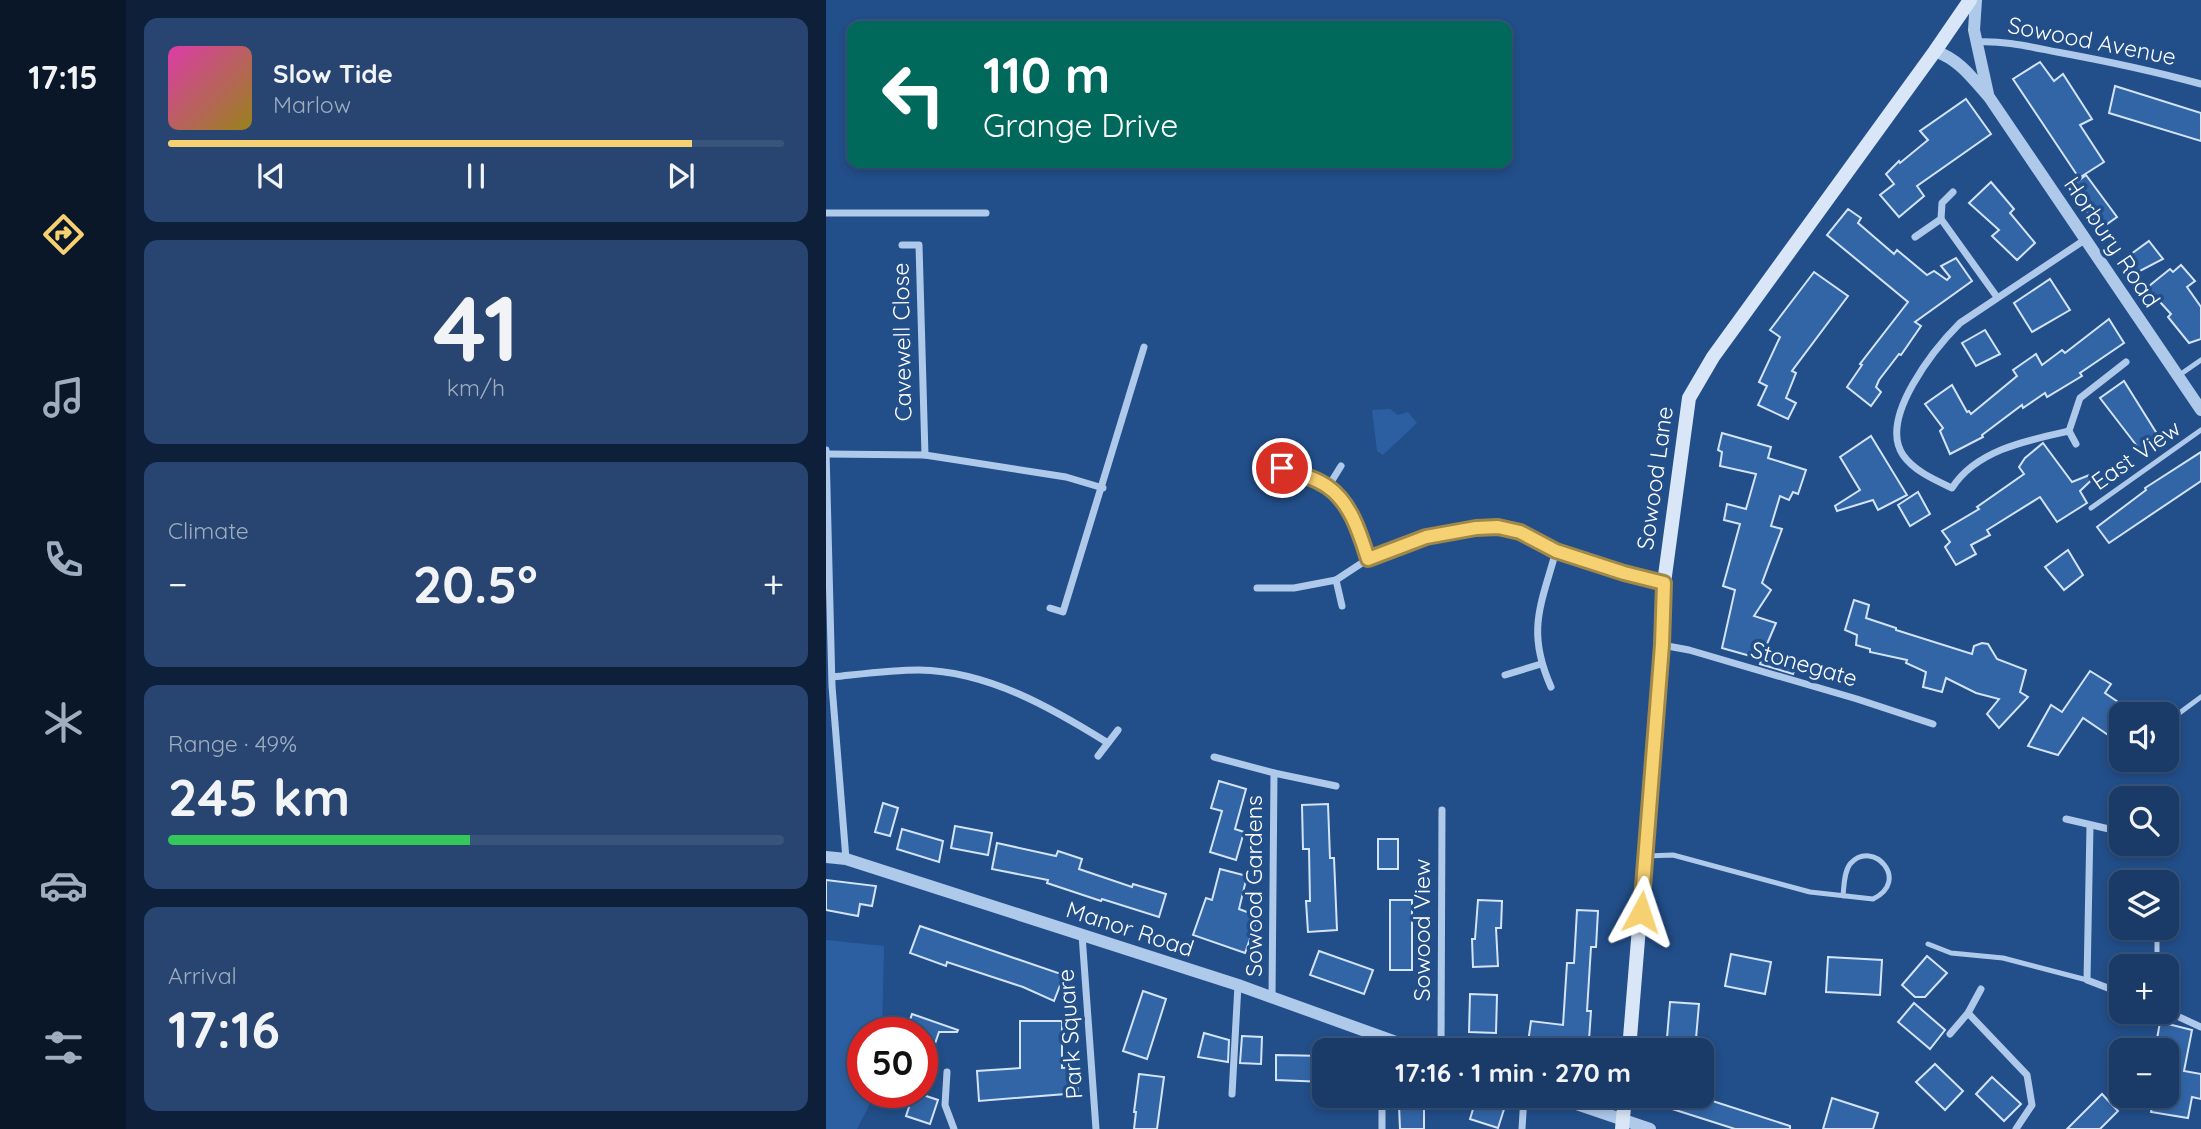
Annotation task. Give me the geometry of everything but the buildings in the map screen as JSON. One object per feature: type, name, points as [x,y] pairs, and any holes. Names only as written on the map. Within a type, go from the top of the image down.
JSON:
[{"type":"main road","name":"Sowood Lane","points":[[1630,1038],[1662,645],[1664,583],[1689,398],[1713,357],[1970,0]]},
{"type":"street","name":"Horbury Road","points":[[1976,0],[1974,30],[1989,97]]},
{"type":"street","name":"Sowood Avenue","points":[[1976,42],[1991,41],[2025,46],[2201,83]]},
{"type":"street","name":"Horbury Road","points":[[1935,51],[1959,63],[1989,97],[2201,410]]},
{"type":"street","points":[[1953,192],[1942,203],[1941,219],[1997,297]]},
{"type":"street","points":[[826,213],[986,213]]},
{"type":"street","points":[[1915,237],[1941,219]]},
{"type":"street","points":[[2069,431],[1993,453],[1958,478],[1952,488],[1912,465],[1902,453],[1896,427],[1900,411],[1919,377],[1944,339],[1960,323],[2086,239]]},
{"type":"street","name":"Cavewell Close","points":[[902,245],[919,245],[925,455]]},
{"type":"street","points":[[1050,608],[1063,612],[1144,347]]},
{"type":"street","points":[[2076,444],[2069,431],[2080,398],[2126,362]]},
{"type":"street","points":[[846,859],[829,686],[833,677],[826,452],[925,455],[1066,477],[1103,488]]},
{"type":"street","points":[[1328,487],[1341,466]]},
{"type":"street","points":[[1282,468],[1328,487],[1355,522],[1368,559]]},
{"type":"street","points":[[1257,589],[1294,588],[1336,580],[1368,559],[1426,537],[1498,527],[1520,532],[1556,551],[1664,583]]},
{"type":"street","points":[[1551,687],[1541,664],[1538,648],[1538,612],[1541,594],[1556,551]]},
{"type":"street","points":[[1336,580],[1342,607]]},
{"type":"street","name":"Stonegate","points":[[1662,645],[1689,650],[1933,724]]},
{"type":"street","points":[[1505,675],[1541,664]]},
{"type":"street","points":[[833,677],[921,670],[958,675],[1000,687],[1041,704],[1108,743]]},
{"type":"street","points":[[1098,756],[1118,730]]},
{"type":"street","name":"Sowood Gardens","points":[[1214,757],[1336,786]]},
{"type":"street","name":"Sowood Gardens","points":[[1272,998],[1273,773]]},
{"type":"street","name":"Sowood View","points":[[1441,1038],[1442,810]]},
{"type":"street","points":[[2066,819],[2109,829]]},
{"type":"street","points":[[2090,826],[2087,980],[2109,988]]},
{"type":"street","name":"Manor Road","points":[[826,857],[846,859],[1238,985],[1367,1038]]},
{"type":"street","name":"Park Square","points":[[1082,935],[1096,1129]]},
{"type":"street","points":[[1232,1094],[1238,985]]},
{"type":"street","points":[[1950,1034],[1968,1013],[1980,989]]},
{"type":"street","points":[[1968,1013],[2027,1075],[2032,1105],[2016,1129]]},
{"type":"street","points":[[2179,1017],[2201,1027]]},
{"type":"street","points":[[947,1072],[945,1105],[954,1129]]},
{"type":"street","points":[[1382,1108],[1382,1129]]},
{"type":"street","points":[[1522,1129],[1523,1108]]},
{"type":"street","points":[[1583,1108],[1623,1124],[1650,1129]]},
{"type":"lane","points":[[2178,376],[2201,360]]},
{"type":"lane","name":"East View","points":[[2091,508],[2201,430]]},
{"type":"lane","points":[[2179,713],[2201,697]]},
{"type":"lane","points":[[1646,856],[1673,855],[1810,892],[1843,896],[1873,899],[1883,895],[1888,885],[1889,872],[1884,862],[1873,856],[1858,858],[1849,865],[1843,896]]},
{"type":"lane","points":[[1928,944],[1951,953],[2003,958],[2087,980]]},
{"type":"shaded area","points":[[1390,409],[1398,415],[1408,412],[1417,423],[1383,455],[1377,451],[1372,410]]},
{"type":"shaded area","points":[[826,940],[884,946],[882,1017],[847,1017],[847,1108],[868,1108],[857,1129],[826,1129]]},
{"type":"route","points":[[1282,468],[1328,487],[1355,522],[1368,559],[1406,542],[1426,537],[1452,531],[1498,527],[1520,532],[1556,551],[1664,583],[1662,645],[1641,912]]}]
